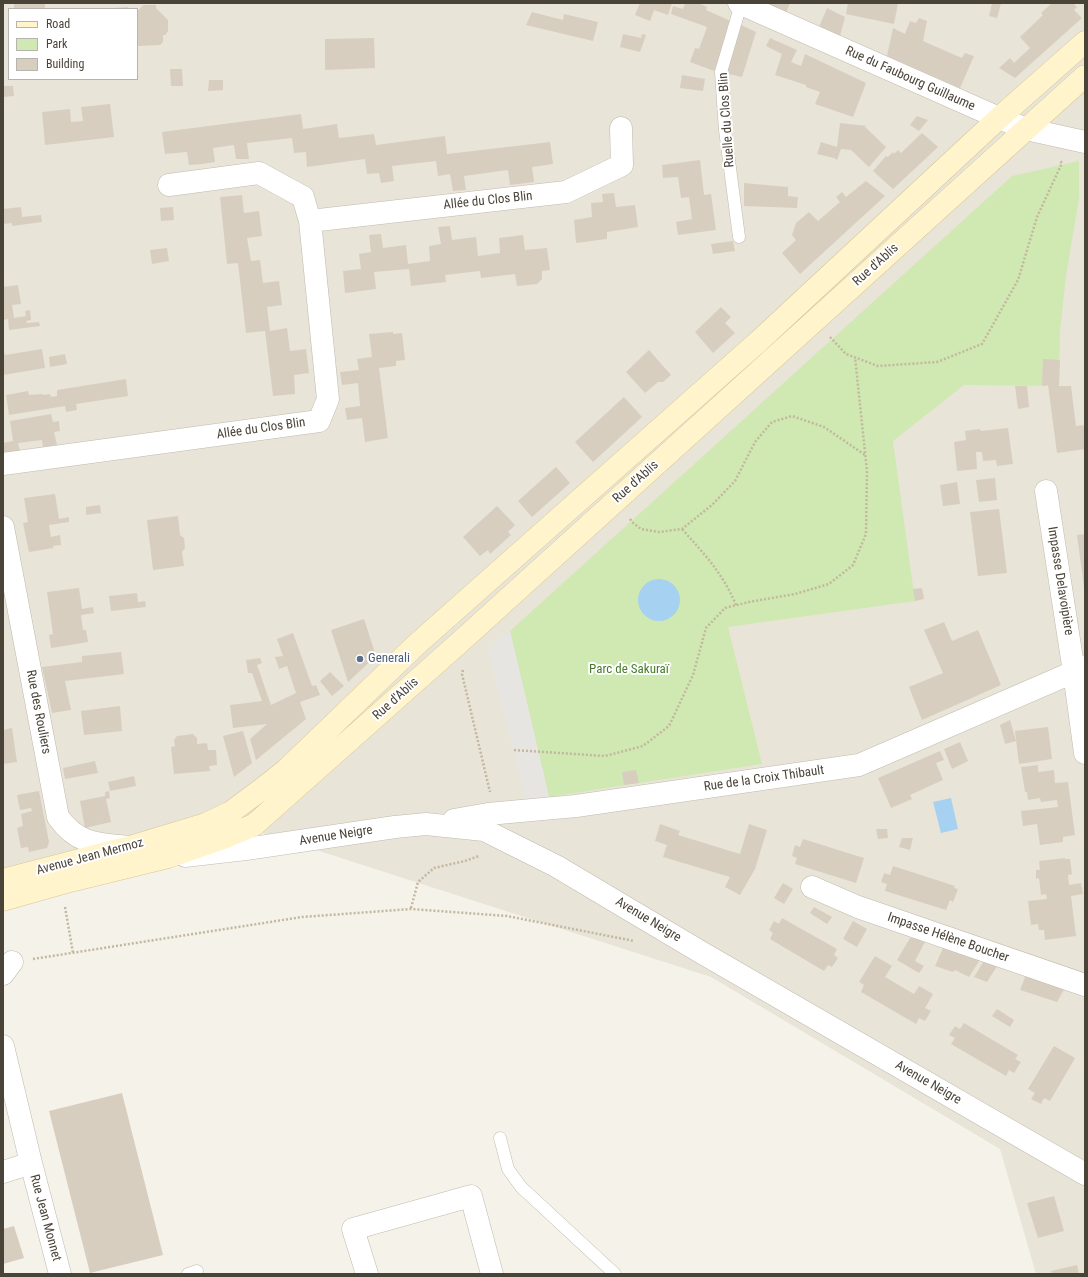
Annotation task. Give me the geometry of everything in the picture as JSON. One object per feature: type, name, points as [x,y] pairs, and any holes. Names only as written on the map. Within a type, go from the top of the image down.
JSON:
[{"type":"main road","name":"Rue d'Ablis","points":[[178,833],[206,824],[231,812],[286,770],[417,644],[758,341],[999,118],[1085,42]]},
{"type":"main road","name":"Rue d'Ablis","points":[[168,857],[223,838],[254,825],[472,631],[1085,76]]},
{"type":"main road","name":"Avenue Jean Mermoz","points":[[3,880],[178,833]]},
{"type":"main road","name":"Avenue Jean Mermoz","points":[[3,900],[70,881],[168,857]]},
{"type":"street","name":"Rue du Faubourg Guillaume","points":[[740,4],[1026,129],[1085,142]]},
{"type":"street","name":"Allée du Clos Blin","points":[[310,221],[566,192],[622,165],[621,128]]},
{"type":"street","name":"Allée du Clos Blin","points":[[3,464],[319,421],[328,399],[310,221],[303,197],[259,173],[169,185]]},
{"type":"street","name":"Impasse Delavoipière","points":[[1046,491],[1080,669],[1085,752]]},
{"type":"street","name":"Rue des Rouliers","points":[[3,527],[58,817],[66,829],[81,839],[103,845],[130,847]]},
{"type":"street","name":"Rue de la Croix Thibault","points":[[426,824],[488,814],[576,806],[858,765],[1080,669]]},
{"type":"street","points":[[231,812],[288,843]]},
{"type":"street","name":"Avenue Neigre","points":[[168,857],[246,849],[395,827],[426,824],[484,830],[556,866],[704,954],[1085,1174]]},
{"type":"street","name":"Impasse Hélène Boucher","points":[[812,886],[858,907],[1085,984]]},
{"type":"street","name":"Rue Jean Monnet","points":[[3,1046],[31,1163],[60,1274]]},
{"type":"street","points":[[3,1172],[31,1163]]},
{"type":"street","points":[[367,1274],[353,1229],[471,1196],[492,1274]]},
{"type":"lane","name":"Ruelle du Clos Blin","points":[[739,237],[725,130],[721,72],[740,4]]},
{"type":"lane","points":[[500,1138],[508,1169],[521,1187],[615,1274]]},
{"type":"path","points":[[825,331],[846,354],[878,366],[936,362],[982,344],[1018,280],[1037,217],[1062,163],[1058,158]]},
{"type":"path","points":[[514,750],[605,756],[643,746],[670,726],[693,675],[706,628],[726,608],[795,594],[829,584],[852,565],[866,534],[867,471],[855,357]]},
{"type":"path","points":[[629,518],[641,529],[659,532],[682,529],[714,504],[735,481],[755,442],[772,422],[792,416],[824,427],[866,456]]},
{"type":"path","points":[[682,529],[716,568],[728,587],[736,605]]},
{"type":"path","points":[[462,674],[491,796]]},
{"type":"path","points":[[411,909],[418,882],[434,868],[465,861],[479,856]]},
{"type":"path","points":[[65,903],[74,953]]},
{"type":"path","points":[[8,968],[74,953],[302,918],[411,909],[507,916],[636,941]]},
{"type":"shaded area","points":[[3,3],[1085,3],[1085,1274],[1036,1274],[1000,1149],[711,977],[232,823],[3,887]]},
{"type":"shaded area","points":[[510,631],[549,797],[526,799],[488,651]]},
{"type":"green space","name":"Parc de Sakuraï","points":[[1079,161],[1079,198],[1066,276],[1060,332],[1059,386],[964,385],[893,441],[915,601],[728,627],[762,764],[549,797],[510,631],[1012,176]]},
{"type":"water","points":[[659,579],[674,585],[680,600],[674,615],[659,621],[644,615],[638,600],[644,585]]},
{"type":"water","points":[[951,798],[958,829],[941,833],[933,802]]},
{"type":"building","points":[[14,3],[45,3],[45,8],[14,8]]},
{"type":"building","points":[[640,3],[672,3],[668,15],[654,10],[650,21],[635,15]]},
{"type":"building","points":[[685,3],[698,3],[707,7],[706,10],[733,22],[714,71],[690,62],[695,48],[699,49],[707,27],[671,14],[673,6],[683,9]]},
{"type":"building","points":[[763,3],[790,3],[786,13]]},
{"type":"building","points":[[848,3],[898,3],[894,24],[846,14]]},
{"type":"building","points":[[992,3],[1001,3],[997,18],[989,16]]},
{"type":"building","points":[[1052,3],[1073,3],[1077,7],[1074,10],[1082,18],[1015,78],[999,68],[1010,58],[1014,63],[1030,48],[1020,37],[1043,15],[1041,13]]},
{"type":"building","points":[[143,5],[156,5],[156,8],[168,20],[168,31],[165,35],[163,35],[163,42],[160,45],[138,46],[138,11]]},
{"type":"building","points":[[827,8],[845,17],[840,36],[819,27]]},
{"type":"building","points":[[532,12],[563,20],[564,14],[598,22],[593,41],[526,25]]},
{"type":"building","points":[[919,18],[927,21],[923,41],[962,58],[965,53],[974,56],[960,88],[887,56],[893,28],[905,34],[910,21],[916,23]]},
{"type":"building","points":[[739,24],[756,32],[742,77],[725,73]]},
{"type":"building","points":[[623,34],[641,38],[642,34],[646,35],[640,52],[620,47]]},
{"type":"building","points":[[374,38],[375,68],[325,70],[325,39]]},
{"type":"building","points":[[770,38],[797,50],[791,62],[801,66],[805,54],[866,83],[853,117],[815,104],[820,92],[806,87],[806,85],[775,75],[782,54],[766,46]]},
{"type":"building","points":[[170,69],[182,69],[183,86],[171,86]]},
{"type":"building","points":[[682,75],[705,79],[703,91],[680,88]]},
{"type":"building","points":[[209,80],[223,80],[223,90],[208,91]]},
{"type":"building","points":[[3,86],[13,86],[14,96],[3,97]]},
{"type":"building","points":[[110,104],[114,137],[45,145],[42,112],[70,109],[71,122],[83,121],[81,107]]},
{"type":"building","points":[[301,114],[303,129],[337,124],[339,138],[374,134],[376,145],[445,136],[447,154],[550,142],[553,164],[532,167],[534,182],[510,185],[508,170],[464,176],[466,190],[453,191],[450,174],[438,176],[436,161],[392,166],[394,181],[381,183],[379,173],[367,174],[365,159],[307,167],[306,152],[294,153],[292,138],[247,143],[249,159],[236,159],[234,145],[213,148],[215,162],[202,164],[189,165],[187,152],[165,154],[162,132]]},
{"type":"building","points":[[917,116],[928,120],[919,131],[910,125]]},
{"type":"building","points":[[840,123],[867,126],[865,127],[886,147],[869,167],[851,150],[841,149],[837,160],[817,154],[821,142],[837,147]]},
{"type":"building","points":[[922,133],[938,147],[893,189],[873,171],[886,156],[888,157],[893,152],[894,154],[898,150],[901,153]]},
{"type":"building","points":[[700,160],[704,195],[711,194],[716,230],[678,235],[676,222],[692,219],[689,197],[681,198],[678,177],[663,178],[662,165]]},
{"type":"building","points":[[866,181],[885,196],[800,274],[782,253],[796,240],[792,235],[796,223],[809,212],[818,221],[840,202],[836,197],[842,192],[846,197]]},
{"type":"building","points":[[744,183],[788,187],[788,196],[798,197],[797,208],[744,206]]},
{"type":"building","points":[[614,193],[616,207],[635,205],[638,227],[607,232],[607,239],[576,243],[574,220],[592,217],[591,203],[603,202],[602,194]]},
{"type":"building","points":[[242,195],[244,213],[259,211],[262,236],[247,238],[251,261],[260,260],[263,283],[279,281],[282,305],[267,307],[270,331],[287,328],[290,351],[306,349],[309,373],[294,375],[295,394],[273,396],[265,331],[246,333],[238,263],[227,264],[220,197]]},
{"type":"building","points":[[21,207],[22,217],[41,215],[42,222],[12,226],[12,223],[3,224],[3,209]]},
{"type":"building","points":[[173,207],[174,220],[161,221],[160,208]]},
{"type":"building","points":[[450,226],[452,240],[476,237],[478,256],[500,253],[499,238],[523,235],[525,250],[547,248],[550,270],[542,271],[542,279],[537,284],[517,286],[515,274],[481,278],[480,271],[445,275],[446,282],[411,286],[409,269],[374,272],[376,289],[345,293],[343,271],[361,269],[359,254],[371,252],[369,235],[381,234],[383,248],[406,245],[408,264],[430,261],[429,246],[441,244],[438,227]]},
{"type":"building","points":[[733,241],[735,251],[713,254],[711,244]]},
{"type":"building","points":[[167,248],[169,261],[152,264],[150,250]]},
{"type":"building","points":[[18,285],[21,304],[12,305],[14,318],[26,316],[25,311],[30,310],[31,320],[26,321],[27,323],[39,322],[40,326],[9,330],[8,319],[3,320],[3,287]]},
{"type":"building","points":[[721,307],[731,317],[725,323],[735,333],[713,353],[695,332]]},
{"type":"building","points":[[393,332],[393,334],[402,333],[405,360],[396,361],[396,366],[379,368],[388,438],[365,442],[362,418],[347,420],[345,408],[360,406],[358,383],[342,385],[340,372],[359,370],[357,359],[372,357],[369,334]]},
{"type":"building","points":[[3,349],[5,355],[42,349],[45,368],[3,375]]},
{"type":"building","points":[[649,350],[671,375],[663,382],[658,382],[645,393],[626,372]]},
{"type":"building","points":[[65,354],[67,364],[50,367],[49,357]]},
{"type":"building","points":[[1043,359],[1060,360],[1059,386],[1071,386],[1076,426],[1085,425],[1085,449],[1057,453],[1048,385],[1042,386]]},
{"type":"building","points":[[126,379],[128,396],[76,404],[77,410],[66,412],[65,406],[9,415],[6,395],[28,391],[29,395],[50,394],[51,397],[57,396],[57,390]]},
{"type":"building","points":[[1015,386],[1027,386],[1029,407],[1018,409]]},
{"type":"building","points":[[624,397],[642,417],[593,462],[575,442]]},
{"type":"building","points":[[51,414],[53,422],[59,421],[60,431],[54,432],[57,445],[43,447],[42,440],[18,443],[20,451],[3,454],[3,443],[13,441],[10,421]]},
{"type":"building","points":[[1008,428],[1013,464],[997,466],[996,460],[983,461],[982,452],[976,452],[977,469],[957,471],[954,442],[966,440],[965,431]]},
{"type":"building","points":[[556,467],[570,483],[532,517],[518,501]]},
{"type":"building","points":[[995,478],[997,500],[979,502],[976,480]]},
{"type":"building","points":[[957,482],[960,504],[943,506],[940,485]]},
{"type":"building","points":[[55,494],[59,519],[69,517],[69,522],[49,525],[51,537],[60,535],[61,545],[53,546],[53,548],[29,552],[23,523],[28,522],[24,498]]},
{"type":"building","points":[[100,505],[101,513],[86,515],[86,507]]},
{"type":"building","points":[[497,506],[515,525],[508,532],[511,535],[490,554],[488,550],[480,556],[463,537]]},
{"type":"building","points":[[999,509],[1007,573],[978,576],[970,512]]},
{"type":"building","points":[[178,516],[180,535],[184,538],[185,548],[182,552],[184,566],[153,570],[147,520]]},
{"type":"building","points":[[1085,534],[1085,587],[1084,587],[1077,535]]},
{"type":"building","points":[[79,588],[82,609],[93,607],[94,613],[81,615],[83,630],[86,630],[88,642],[51,648],[49,635],[53,634],[47,592]]},
{"type":"building","points":[[922,588],[924,599],[915,601],[913,589]]},
{"type":"building","points":[[137,593],[138,602],[145,601],[146,607],[111,611],[109,596]]},
{"type":"building","points":[[364,619],[376,656],[348,682],[331,630]]},
{"type":"building","points":[[944,622],[952,641],[978,630],[1001,685],[922,720],[909,687],[943,673],[924,630]]},
{"type":"building","points":[[293,633],[312,686],[316,685],[320,695],[300,702],[306,719],[256,760],[250,739],[267,724],[233,728],[230,705],[262,701],[252,673],[248,673],[246,660],[260,658],[262,663],[257,665],[271,705],[296,693],[287,666],[279,669],[275,657],[283,656],[277,639]]},
{"type":"building","points":[[121,652],[124,674],[65,681],[71,710],[52,713],[42,667],[82,662],[82,656]]},
{"type":"building","points":[[330,672],[344,686],[332,696],[320,681]]},
{"type":"building","points":[[120,706],[122,731],[84,735],[81,711]]},
{"type":"building","points":[[1010,720],[1016,741],[1005,744],[1000,725]]},
{"type":"building","points":[[1048,727],[1052,759],[1019,764],[1015,731]]},
{"type":"building","points":[[12,728],[17,762],[3,764],[3,730]]},
{"type":"building","points":[[243,731],[252,763],[234,777],[223,736]]},
{"type":"building","points":[[193,734],[197,738],[197,744],[207,743],[208,750],[216,750],[217,765],[209,766],[210,771],[174,774],[171,747],[175,746],[174,740],[177,736]]},
{"type":"building","points":[[960,742],[968,761],[952,769],[944,749]]},
{"type":"building","points":[[940,751],[944,760],[936,763],[943,780],[910,795],[912,799],[891,808],[878,778]]},
{"type":"building","points":[[95,761],[98,773],[65,779],[63,768]]},
{"type":"building","points":[[1038,765],[1038,772],[1054,770],[1055,783],[1068,782],[1075,835],[1063,837],[1063,842],[1040,845],[1037,824],[1023,826],[1021,811],[1058,807],[1057,800],[1041,802],[1040,798],[1028,800],[1027,792],[1025,792],[1021,767]]},
{"type":"building","points":[[636,770],[639,783],[624,785],[622,772]]},
{"type":"building","points":[[134,776],[136,786],[110,791],[108,782]]},
{"type":"building","points":[[39,791],[49,842],[47,848],[29,852],[28,847],[21,848],[17,828],[23,826],[21,814],[32,811],[31,808],[20,810],[17,795]]},
{"type":"building","points":[[109,791],[110,798],[106,799],[111,822],[85,828],[80,801],[105,796],[105,792]]},
{"type":"building","points":[[660,824],[680,831],[678,835],[740,854],[749,824],[767,830],[755,869],[740,895],[725,887],[730,877],[663,857],[667,845],[655,841]]},
{"type":"building","points":[[876,829],[887,829],[888,838],[878,839]]},
{"type":"building","points":[[902,838],[913,838],[910,850],[899,847]]},
{"type":"building","points":[[803,839],[864,858],[856,883],[795,864],[797,858],[792,856],[795,845],[800,847]]},
{"type":"building","points":[[1065,858],[1070,859],[1072,874],[1068,875],[1069,885],[1081,883],[1083,894],[1071,896],[1076,936],[1045,940],[1044,930],[1039,930],[1038,924],[1031,925],[1028,901],[1047,899],[1046,894],[1041,895],[1039,878],[1036,879],[1036,870],[1040,870],[1039,861]]},
{"type":"building","points":[[893,866],[955,886],[954,888],[958,889],[953,902],[950,900],[946,910],[885,891],[887,884],[881,882],[884,873],[890,875]]},
{"type":"building","points":[[783,883],[793,889],[784,904],[774,898]]},
{"type":"building","points":[[814,907],[832,917],[827,924],[810,913]]},
{"type":"building","points":[[782,918],[837,949],[834,955],[838,958],[832,967],[828,965],[824,971],[770,939],[773,933],[769,930],[774,921],[779,924]]},
{"type":"building","points":[[853,921],[867,929],[857,947],[843,939]]},
{"type":"building","points":[[910,938],[926,940],[915,961],[924,966],[919,973],[897,960]]},
{"type":"building","points":[[944,946],[981,958],[969,977],[955,970],[953,972],[935,966]]},
{"type":"building","points":[[875,956],[892,966],[885,977],[914,994],[919,986],[933,994],[925,1008],[931,1011],[925,1021],[919,1018],[916,1024],[861,992],[864,985],[859,982]]},
{"type":"building","points":[[985,959],[999,963],[987,982],[974,977]]},
{"type":"building","points":[[1027,972],[1067,984],[1057,1002],[1020,990]]},
{"type":"building","points":[[997,1009],[1014,1020],[1010,1027],[992,1016]]},
{"type":"building","points":[[964,1023],[1018,1055],[1015,1059],[1021,1062],[1014,1073],[1009,1070],[1006,1076],[951,1044],[955,1038],[949,1035],[955,1026],[960,1029]]},
{"type":"building","points":[[1054,1046],[1075,1058],[1050,1101],[1044,1098],[1041,1104],[1031,1099],[1035,1093],[1028,1089]]},
{"type":"building","points":[[122,1093],[163,1255],[90,1273],[49,1111]]},
{"type":"building","points":[[1054,1196],[1064,1231],[1038,1238],[1027,1203]]},
{"type":"building","points":[[14,1226],[24,1258],[3,1264],[3,1229]]},
{"type":"building","points":[[1077,1265],[1079,1274],[1052,1274],[1051,1271]]},
{"type":"place","name":"Generali","points":[[360,659]]}]
